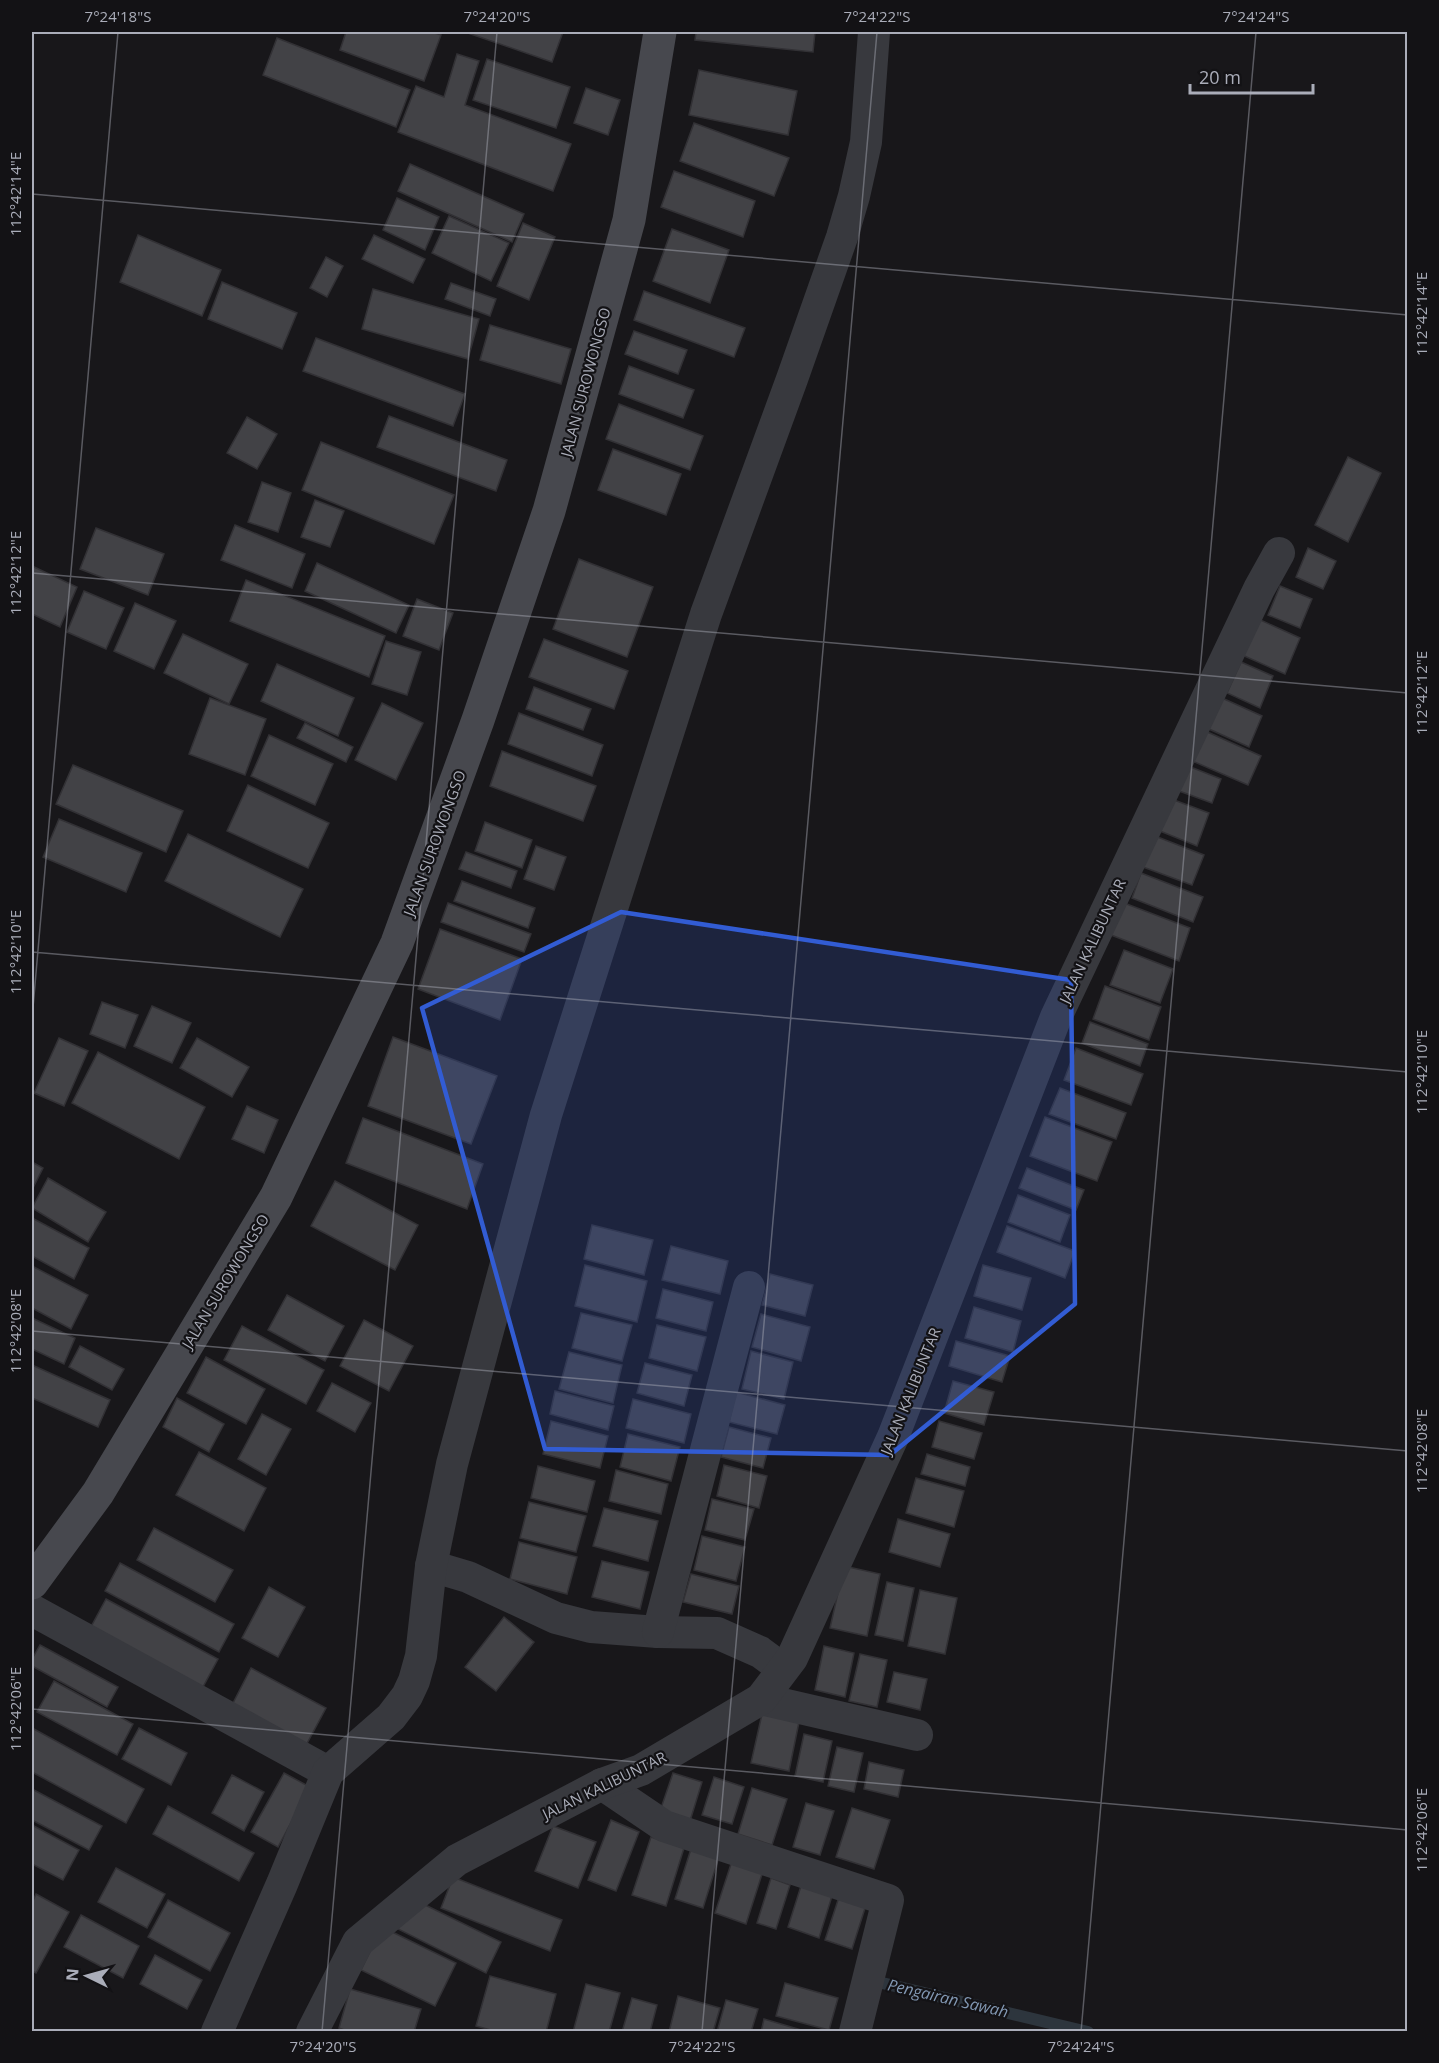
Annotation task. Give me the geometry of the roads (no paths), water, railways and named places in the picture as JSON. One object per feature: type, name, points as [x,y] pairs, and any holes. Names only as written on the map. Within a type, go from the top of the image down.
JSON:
[{"type":"street","name":"JALAN SUROWONGSO","points":[[32,1583],[98,1493],[276,1197],[398,943],[478,720],[549,511],[629,220],[660,32]]},
{"type":"street","points":[[217,2031],[282,1884],[328,1772],[391,1717],[407,1696],[450,1572],[452,1464],[546,1115],[706,614],[792,379],[851,207],[866,142],[874,32]]},
{"type":"street","name":"JALAN KALIBUNTAR","points":[[312,2031],[358,1941],[457,1860],[602,1784],[641,1770],[761,1699],[771,1661],[792,1658],[893,1437],[1056,1017],[1259,588],[1279,553]]},
{"type":"street","points":[[658,1632],[749,1287]]},
{"type":"street","points":[[450,1572],[556,1618],[591,1627],[658,1632],[717,1633],[771,1661]]},
{"type":"street","points":[[32,1610],[328,1772]]},
{"type":"street","points":[[761,1699],[917,1735]]},
{"type":"street","points":[[602,1784],[664,1826],[888,1900],[855,2031]]},
{"type":"waterway","name":"Pengairan Sawah","points":[[878,1982],[1088,2032]]}]
